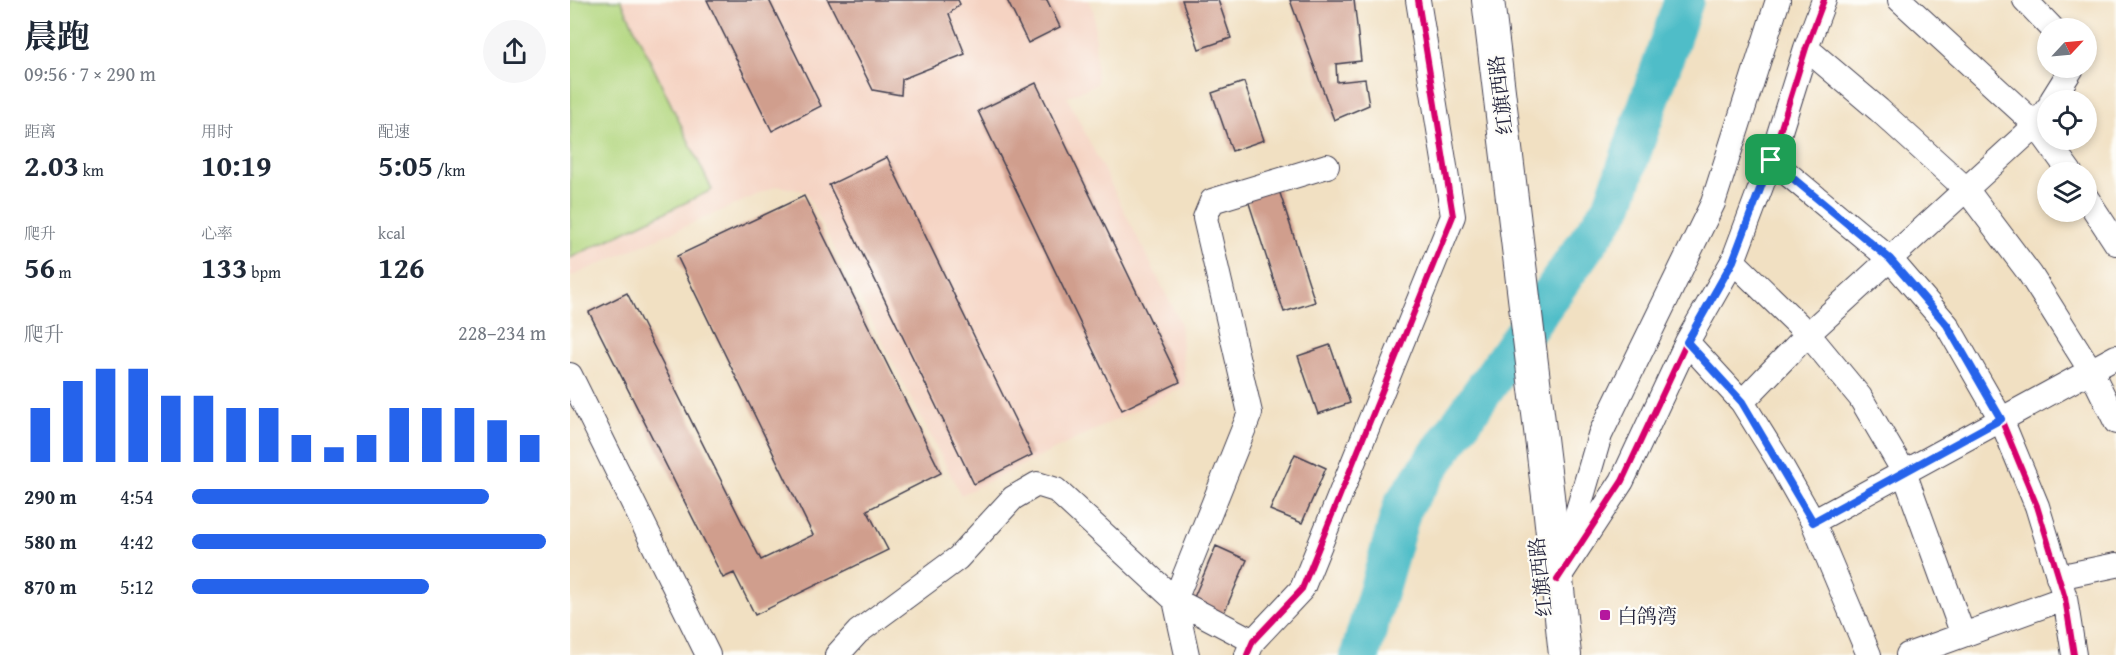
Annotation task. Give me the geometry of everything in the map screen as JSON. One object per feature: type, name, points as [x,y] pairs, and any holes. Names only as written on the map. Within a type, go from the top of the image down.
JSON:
[{"type":"main road","name":"红旗西路","points":[[1488,0],[1565,655]]},
{"type":"street","points":[[837,655],[858,632],[958,558],[1013,498],[1037,484],[1056,490],[1175,600],[1250,648],[1302,589],[1453,216],[1418,0]]},
{"type":"street","points":[[1557,580],[1600,435],[1713,203],[1778,0]]},
{"type":"street","points":[[1557,580],[1622,481],[1687,342],[1733,261],[1771,160],[1806,48],[1824,0]]},
{"type":"street","points":[[1900,0],[2037,112]]},
{"type":"street","points":[[2025,0],[2042,18]]},
{"type":"street","points":[[1806,48],[1966,189],[2030,274],[2091,371],[2116,422]]},
{"type":"street","points":[[1742,402],[1808,334],[2037,121]]},
{"type":"street","points":[[1771,160],[1890,259],[1947,325],[2001,419],[2037,506],[2062,588],[2074,655]]},
{"type":"street","points":[[1187,655],[1175,600],[1250,413],[1205,218],[1212,201],[1327,166]]},
{"type":"street","points":[[2097,214],[2116,243]]},
{"type":"street","points":[[1733,261],[1808,334],[1860,398],[1904,472],[1963,635]]},
{"type":"street","points":[[1687,342],[1742,402],[1813,522],[1869,655]]},
{"type":"street","points":[[1813,522],[2116,357]]},
{"type":"street","points":[[570,375],[708,655]]},
{"type":"street","points":[[1908,655],[1963,635],[2116,565]]},
{"type":"shaded area","points":[[570,0],[1088,0],[1094,12],[1097,84],[1067,97],[1180,322],[1185,386],[961,495],[805,191],[777,186],[570,277]]},
{"type":"green space","points":[[570,0],[621,0],[712,190],[570,258]]},
{"type":"building","points":[[707,0],[769,0],[821,106],[772,131]]},
{"type":"building","points":[[828,0],[958,0],[960,4],[949,14],[965,54],[902,79],[901,95],[873,90]]},
{"type":"building","points":[[1007,0],[1047,0],[1060,27],[1028,43]]},
{"type":"building","points":[[1182,0],[1218,0],[1231,38],[1199,49]]},
{"type":"building","points":[[1290,0],[1354,0],[1361,61],[1336,64],[1337,82],[1365,79],[1369,105],[1334,120]]},
{"type":"building","points":[[1244,82],[1264,140],[1232,151],[1212,93]]},
{"type":"building","points":[[1036,83],[1180,382],[1122,410],[978,111]]},
{"type":"building","points":[[887,157],[1032,455],[974,484],[829,185]]},
{"type":"building","points":[[1278,187],[1315,302],[1284,312],[1247,197]]},
{"type":"building","points":[[804,196],[941,473],[867,510],[888,550],[755,615],[734,573],[723,578],[589,312],[627,293],[761,560],[813,535],[677,256]]},
{"type":"building","points":[[1330,345],[1350,403],[1318,414],[1298,356]]},
{"type":"building","points":[[1295,454],[1326,468],[1302,523],[1270,510]]},
{"type":"building","points":[[1216,546],[1247,560],[1223,615],[1192,602]]},
{"type":"waterway","points":[[1360,655],[1403,505],[1613,206],[1684,0]]},
{"type":"cycle path","points":[[1247,655],[1253,641],[1302,589],[1453,216],[1418,0]]},
{"type":"cycle path","points":[[1557,580],[1622,481],[1687,342],[1733,261],[1771,160],[1806,48],[1824,0]]},
{"type":"cycle path","points":[[1771,160],[1890,259],[1947,325],[2001,419],[2037,506],[2065,598],[2074,655]]},
{"type":"place","name":"白鸽湾","points":[[1605,615]]},
{"type":"route","points":[[1771,160],[1890,259],[1947,325],[2001,419],[1813,522],[1742,402],[1687,342],[1733,261],[1771,160]]}]
